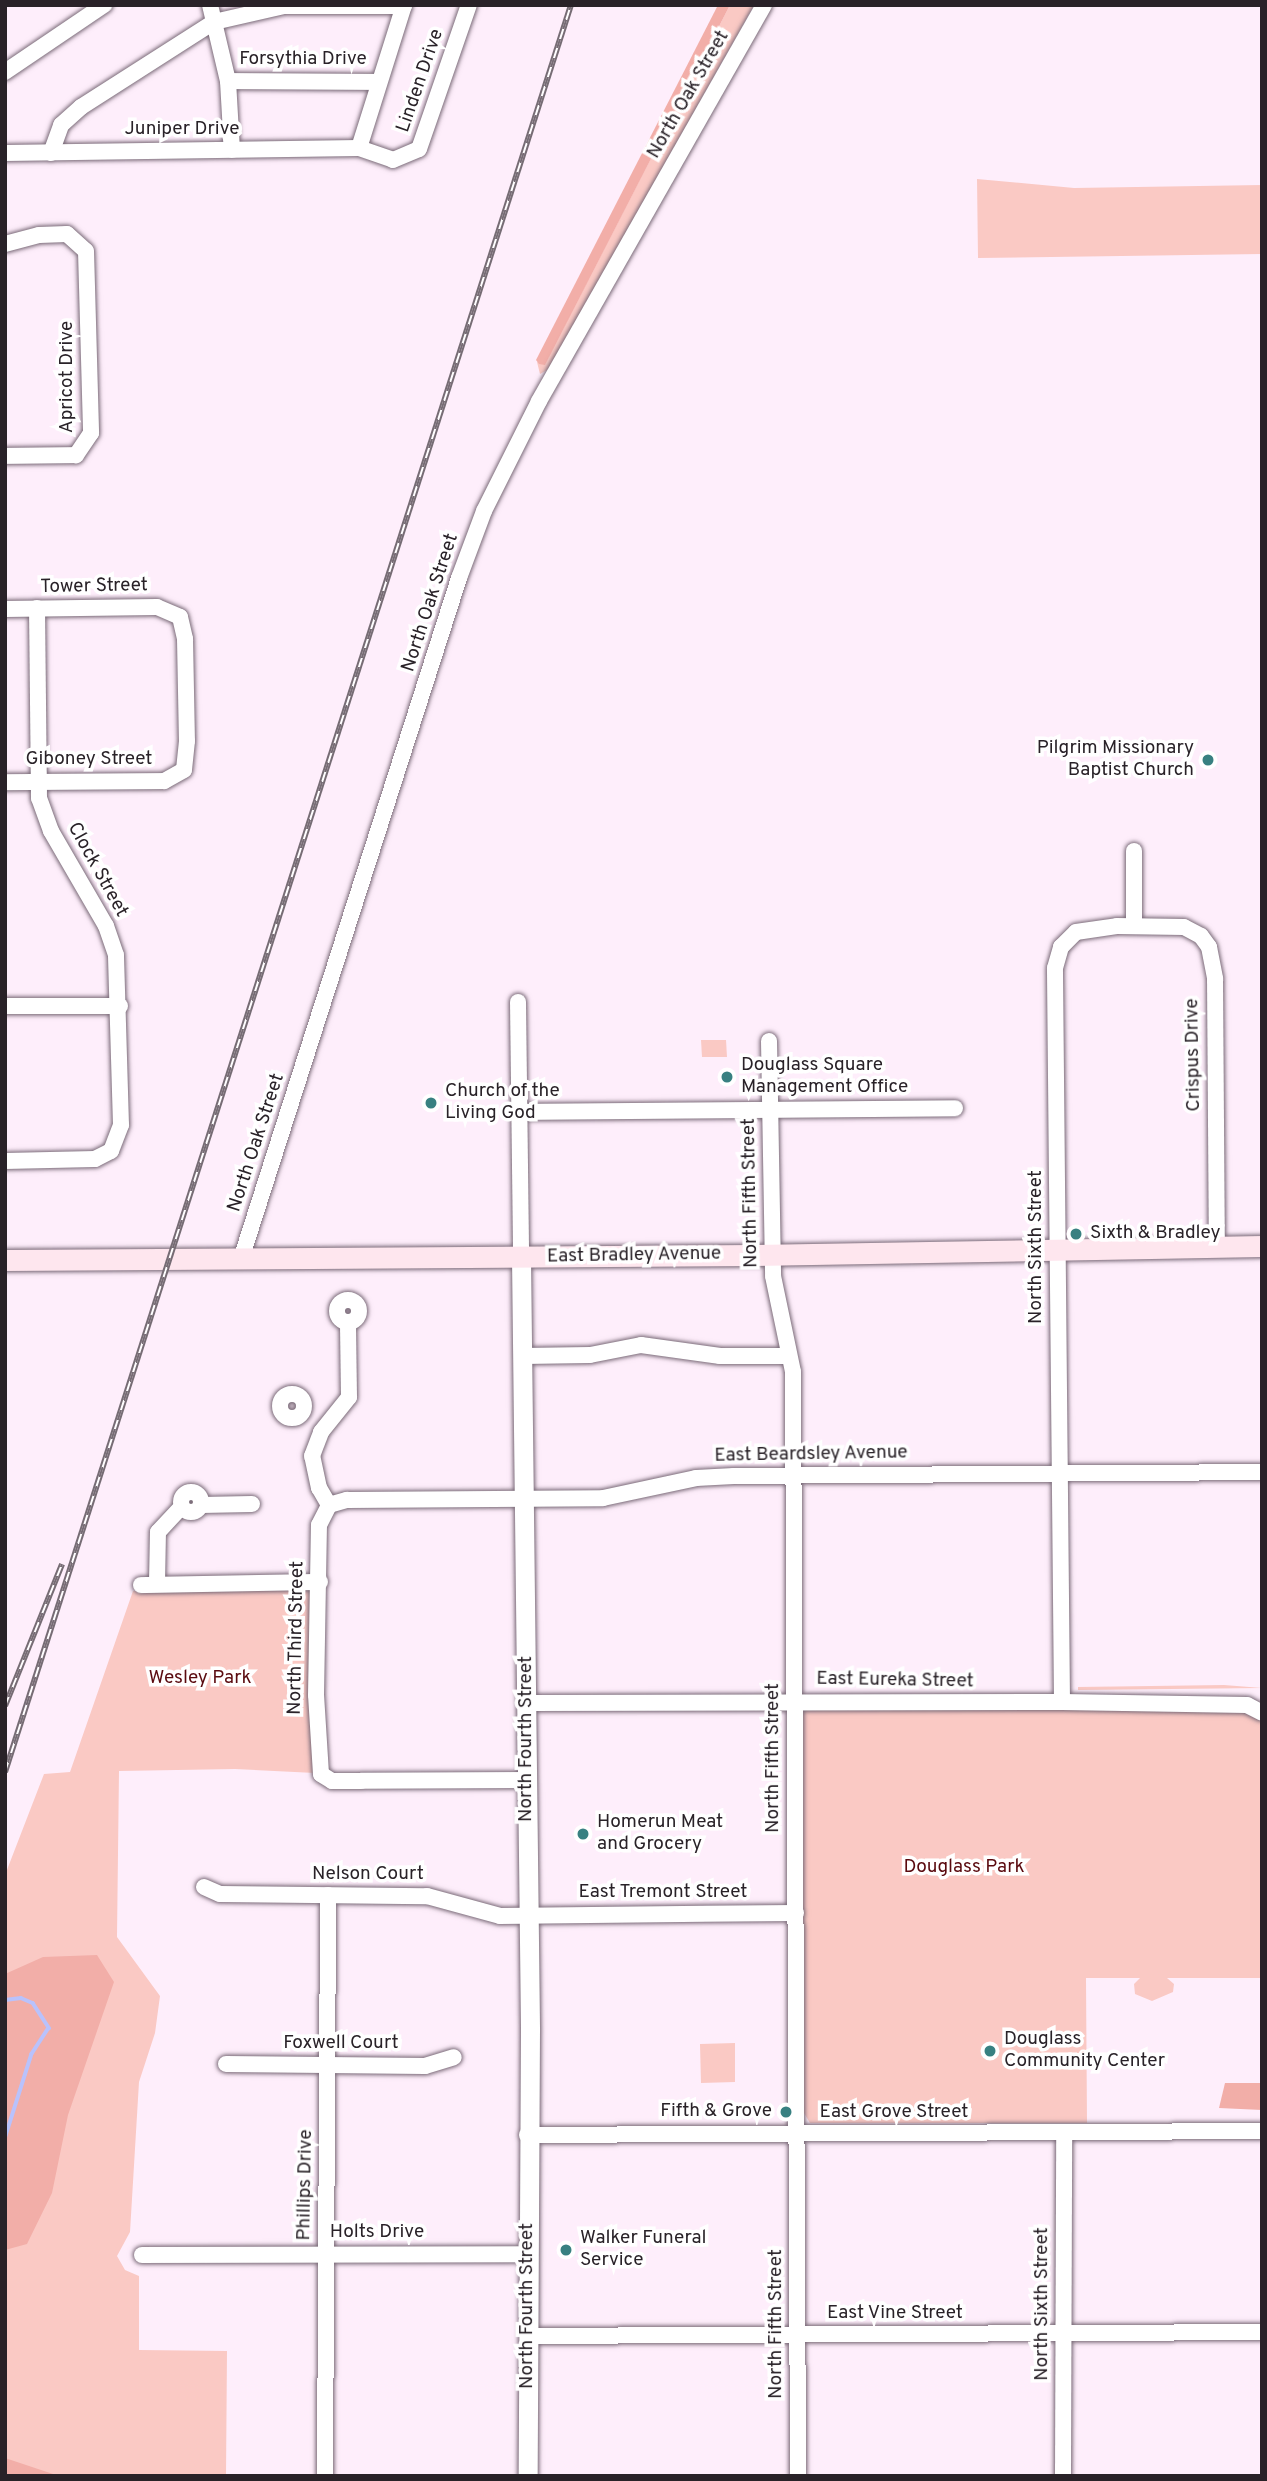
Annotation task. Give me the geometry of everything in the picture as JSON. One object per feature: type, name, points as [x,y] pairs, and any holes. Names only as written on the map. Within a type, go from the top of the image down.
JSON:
[{"type":"main road","name":"East Bradley Avenue","points":[[5,1260],[521,1258],[773,1255],[1059,1247],[1262,1246]]},
{"type":"street","points":[[5,72],[104,5]]},
{"type":"street","points":[[209,5],[228,81],[232,150]]},
{"type":"street","name":"Linden Drive","points":[[359,148],[394,160],[419,149],[469,5]]},
{"type":"street","name":"North Oak Street","points":[[241,1259],[484,510],[529,419],[764,5]]},
{"type":"street","points":[[51,153],[61,125],[74,112],[214,23],[284,6],[404,6],[359,148]]},
{"type":"street","name":"Forsythia Drive","points":[[228,81],[379,82]]},
{"type":"street","name":"Juniper Drive","points":[[5,153],[359,148]]},
{"type":"street","name":"Apricot Drive","points":[[5,244],[39,235],[67,234],[82,243],[89,268],[91,433],[76,455],[5,456]]},
{"type":"street","name":"Tower Street","points":[[5,609],[157,607],[180,617],[185,639],[187,760],[173,778]]},
{"type":"street","name":"Clock Street","points":[[5,1161],[94,1159],[111,1151],[121,1125],[120,975],[106,926],[45,818],[38,782],[37,608]]},
{"type":"street","name":"Giboney Street","points":[[5,782],[173,778]]},
{"type":"street","points":[[1134,851],[1134,925]]},
{"type":"street","name":"Crispus Drive","points":[[1134,925],[1195,931],[1213,958],[1217,1247]]},
{"type":"street","name":"North Sixth Street","points":[[1062,1702],[1058,955],[1076,932],[1134,925]]},
{"type":"street","name":"North Fourth Street","points":[[518,1002],[529,1915],[528,2476]]},
{"type":"street","points":[[5,1006],[120,1006]]},
{"type":"street","name":"North Fifth Street","points":[[769,1041],[773,1255],[793,1372],[797,2476]]},
{"type":"street","points":[[519,1112],[956,1108]]},
{"type":"street","points":[[329,1505],[313,1473],[312,1456],[321,1432],[349,1397],[348,1322]]},
{"type":"street","points":[[523,1356],[590,1355],[641,1345],[720,1356],[789,1356]]},
{"type":"street","points":[[301,1414],[321,1432]]},
{"type":"street","name":"East Beardsley Avenue","points":[[329,1505],[365,1500],[627,1496],[696,1478],[1261,1472]]},
{"type":"street","points":[[252,1504],[201,1505],[199,1495],[189,1492],[181,1497],[181,1507],[158,1532],[149,1584],[320,1582]]},
{"type":"street","name":"North Third Street","points":[[329,1505],[319,1525],[316,1695],[321,1774],[342,1781],[527,1780]]},
{"type":"street","name":"East Eureka Street","points":[[527,1703],[1062,1702],[1247,1705],[1261,1712]]},
{"type":"street","name":"Nelson Court","points":[[204,1887],[220,1894],[427,1896],[486,1914],[529,1915]]},
{"type":"street","name":"Phillips Drive","points":[[325,2476],[328,1895]]},
{"type":"street","name":"East Tremont Street","points":[[529,1915],[796,1913]]},
{"type":"street","name":"Foxwell Court","points":[[226,2064],[425,2066],[454,2057]]},
{"type":"street","name":"East Grove Street","points":[[527,2135],[1262,2131]]},
{"type":"street","name":"North Sixth Street","points":[[1063,2476],[1064,2133]]},
{"type":"street","name":"Holts Drive","points":[[142,2255],[527,2253]]},
{"type":"street","name":"East Vine Street","points":[[528,2336],[1262,2332]]},
{"type":"green space","points":[[730,5],[754,5],[549,369],[540,374],[537,362],[545,364]]},
{"type":"green space","points":[[977,179],[1074,188],[1262,185],[1262,254],[978,258]]},
{"type":"green space","points":[[701,1040],[726,1040],[727,1057],[702,1057]]},
{"type":"green space","name":"Wesley Park","points":[[320,1583],[315,1773],[235,1769],[119,1771],[117,1937],[160,1996],[155,2033],[139,2082],[130,2232],[117,2256],[125,2270],[139,2276],[139,2350],[227,2351],[226,2476],[5,2476],[5,1875],[44,1774],[70,1772],[133,1591]]},
{"type":"green space","points":[[1224,1685],[1262,1688],[1078,1690],[1078,1687]]},
{"type":"green space","name":"Douglass Park","points":[[798,1705],[1262,1707],[1262,1978],[1167,1978],[1174,1984],[1173,1992],[1152,2001],[1135,1994],[1134,1984],[1140,1978],[1086,1978],[1087,2123],[810,2123],[804,2113]]},
{"type":"green space","points":[[735,2043],[735,2082],[701,2083],[700,2044]]},
{"type":"shaded area","points":[[718,5],[730,5],[545,365],[539,364],[536,360]]},
{"type":"shaded area","points":[[97,1955],[114,1982],[68,2115],[52,2193],[27,2244],[5,2250],[5,1974],[43,1957]]},
{"type":"shaded area","points":[[1225,2083],[1262,2083],[1262,2110],[1219,2108]]},
{"type":"shaded area","points":[[5,2458],[59,2476],[5,2476]]},
{"type":"waterway","points":[[5,2000],[21,1998],[33,2003],[49,2028],[32,2054],[5,2139]]},
{"type":"railway","points":[[5,1772],[571,5]]},
{"type":"railway","points":[[5,1706],[62,1564]]},
{"type":"place","name":"Pilgrim Missionary Baptist Church","points":[[1208,760]]},
{"type":"place","name":"Douglass Square Management Office","points":[[727,1077]]},
{"type":"place","name":"Church of the Living God","points":[[431,1103]]},
{"type":"place","name":"Sixth & Bradley","points":[[1076,1234]]},
{"type":"place","name":"Homerun Meat and Grocery","points":[[583,1834]]},
{"type":"place","name":"Douglass Community Center","points":[[990,2051]]},
{"type":"place","name":"Fifth & Grove","points":[[786,2112]]},
{"type":"place","name":"Walker Funeral Service","points":[[566,2250]]}]
